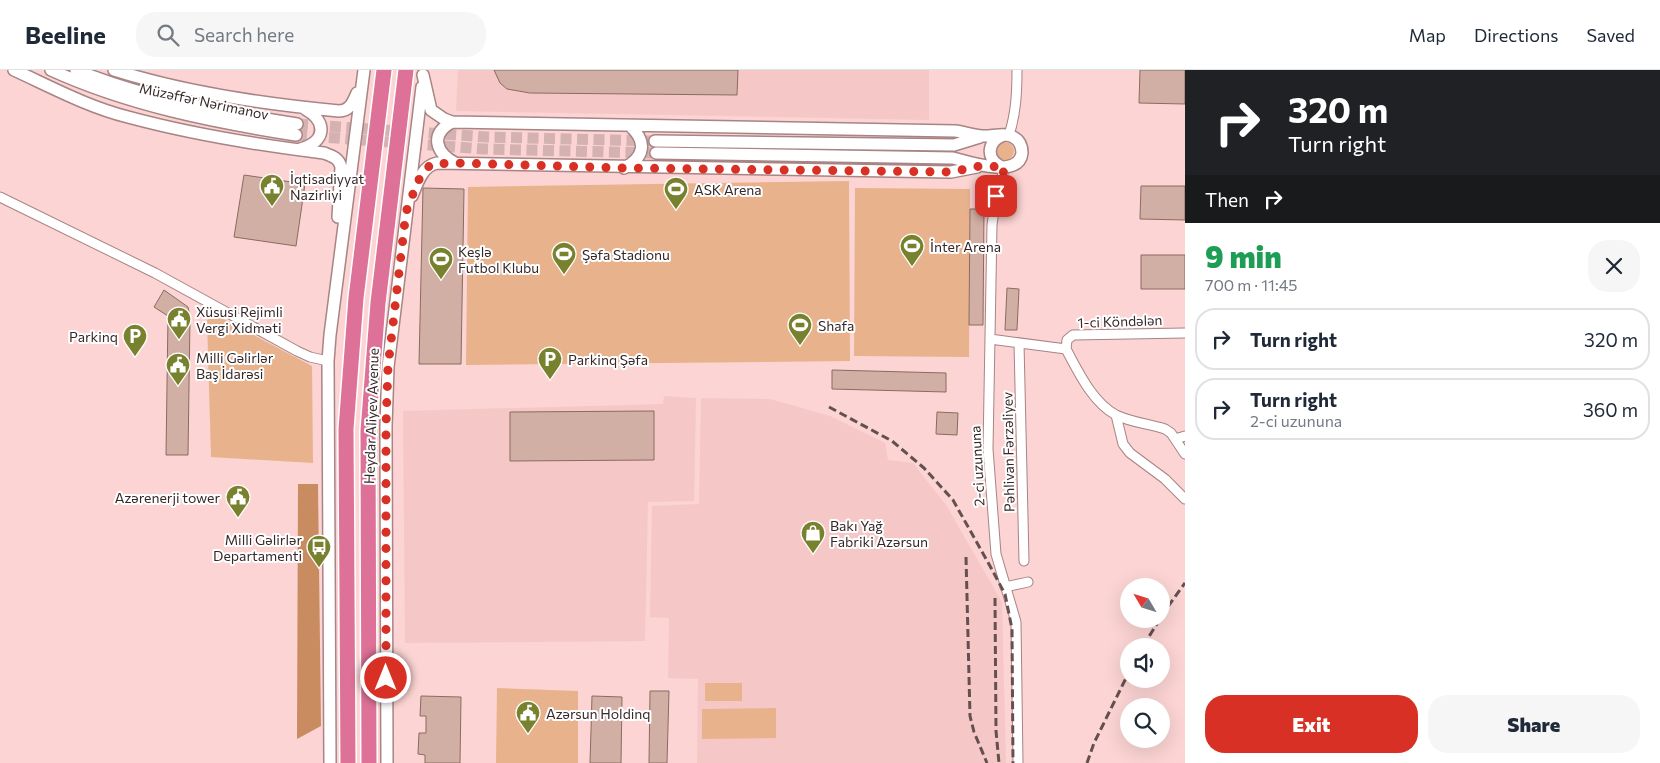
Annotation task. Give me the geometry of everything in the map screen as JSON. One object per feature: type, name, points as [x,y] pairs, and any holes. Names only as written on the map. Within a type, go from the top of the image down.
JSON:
[{"type":"highway","name":"Heydar Aliyev Avenue","points":[[348,763],[346,429],[356,298],[384,70]]},
{"type":"highway","name":"Heydar Aliyev Avenue","points":[[369,763],[368,422],[378,303],[406,70]]},
{"type":"main road","points":[[14,70],[67,95],[127,117],[212,135],[329,155],[337,159],[341,167],[328,361],[330,763]]},
{"type":"main road","name":"Müzəffər Nərimanov","points":[[51,70],[131,101],[211,120],[296,129],[176,101],[109,83],[76,70]]},
{"type":"main road","points":[[114,70],[220,97],[339,112],[347,110],[354,102],[363,72]]},
{"type":"main road","points":[[330,335],[363,72]]},
{"type":"main road","points":[[424,73],[431,110],[436,115],[452,122],[955,131],[981,136],[1006,135],[1018,141],[1021,145],[1021,156],[1015,164],[1003,167],[980,166],[953,158],[656,153]]},
{"type":"main road","points":[[387,763],[386,409],[388,367],[424,73]]},
{"type":"main road","points":[[296,150],[316,142],[321,132],[319,119],[304,108]]},
{"type":"main road","points":[[452,122],[442,130],[438,138],[438,147],[445,158],[456,163]]},
{"type":"main road","points":[[624,168],[632,164],[641,152],[640,136],[630,126]]},
{"type":"main road","points":[[1003,167],[992,160],[990,150],[994,140],[1006,135]]},
{"type":"main road","points":[[655,141],[954,145],[981,136]]},
{"type":"main road","points":[[406,212],[418,181],[432,164],[951,172],[980,166]]},
{"type":"street","points":[[1006,135],[1015,109],[1017,70]]},
{"type":"street","name":"2-ci uzununa","points":[[1003,167],[993,212],[988,449],[996,554],[1016,622],[1018,763]]},
{"type":"street","points":[[0,197],[155,273],[310,358],[328,361]]},
{"type":"street","name":"1-ci Köndələn","points":[[1066,349],[1067,340],[1073,335],[1185,333]]},
{"type":"street","points":[[990,339],[1066,349],[1082,378],[1099,401],[1116,415],[1165,429],[1175,439],[1185,454]]},
{"type":"street","name":"Pəhlivan Fərzəliyev","points":[[1019,343],[1024,561]]},
{"type":"street","points":[[1116,415],[1123,444],[1130,453],[1165,479],[1185,499]]},
{"type":"street","points":[[1175,439],[1185,436]]},
{"type":"street","points":[[1005,587],[1028,582]]},
{"type":"shaded area","points":[[458,70],[929,70],[929,120],[456,111]]},
{"type":"shaded area","points":[[1005,142],[1011,145],[1014,151],[1011,157],[1005,160],[999,157],[996,151],[999,145]]},
{"type":"shaded area","points":[[849,181],[850,361],[466,365],[468,187]]},
{"type":"shaded area","name":"İnter Arena","points":[[855,188],[970,189],[969,357],[854,356]]},
{"type":"shaded area","points":[[216,315],[312,366],[313,463],[211,457],[207,320]]},
{"type":"shaded area","points":[[664,396],[696,398],[694,501],[648,502],[645,641],[405,643],[403,411],[663,404]]},
{"type":"shaded area","name":"Bakı Yağ Fabriki Azərsun","points":[[701,398],[770,399],[830,416],[885,443],[888,460],[913,463],[946,505],[1002,602],[1006,763],[697,763],[698,679],[668,678],[669,618],[650,617],[652,506],[699,504]]},
{"type":"shaded area","points":[[298,484],[318,484],[321,726],[297,739]]},
{"type":"shaded area","points":[[705,683],[742,683],[742,701],[705,701]]},
{"type":"shaded area","points":[[497,688],[578,691],[578,763],[496,763]]},
{"type":"shaded area","points":[[776,708],[776,738],[702,739],[702,709]]},
{"type":"building","points":[[494,70],[738,70],[737,95],[530,93],[507,89],[500,83]]},
{"type":"building","points":[[1140,70],[1185,70],[1185,104],[1139,103]]},
{"type":"building","points":[[244,175],[305,184],[296,246],[234,237]]},
{"type":"building","points":[[1141,186],[1185,186],[1185,220],[1140,219]]},
{"type":"building","points":[[423,188],[464,189],[461,364],[419,364]]},
{"type":"building","points":[[970,209],[984,209],[983,325],[969,325]]},
{"type":"building","points":[[1141,255],[1185,255],[1185,289],[1141,289]]},
{"type":"building","points":[[1007,288],[1019,289],[1017,330],[1005,330]]},
{"type":"building","name":"Milli Gəlirlər Baş İdarəsi","points":[[164,290],[188,307],[190,317],[188,455],[166,455],[168,316],[154,307]]},
{"type":"building","points":[[832,370],[946,373],[946,392],[832,389]]},
{"type":"building","points":[[654,411],[654,460],[510,461],[510,412]]},
{"type":"building","points":[[937,412],[958,413],[957,435],[936,434]]},
{"type":"building","points":[[650,691],[669,691],[667,763],[649,763]]},
{"type":"building","points":[[421,696],[461,697],[460,763],[425,763],[425,755],[418,754],[419,733],[426,733],[426,716],[420,716]]},
{"type":"building","points":[[592,696],[622,697],[621,763],[590,763]]},
{"type":"tunnel","points":[[297,124],[486,137],[655,141]]},
{"type":"tunnel","points":[[296,135],[483,149],[656,153]]},
{"type":"railway","points":[[829,407],[892,441],[924,468],[953,500],[1005,594],[1012,629],[1013,763]]},
{"type":"railway","points":[[966,557],[970,716],[974,732],[987,763]]},
{"type":"railway","points":[[1170,604],[1185,583]]},
{"type":"railway","points":[[995,598],[996,731],[999,763]]},
{"type":"railway","points":[[1148,638],[1154,628]]},
{"type":"railway","points":[[1087,763],[1094,743],[1121,688]]},
{"type":"place","name":"İqtisadiyyat Nazirliyi","points":[[272,207]]},
{"type":"place","name":"ASK Arena","points":[[676,210]]},
{"type":"place","name":"İnter Arena","points":[[912,267]]},
{"type":"place","name":"Şəfa Stadionu","points":[[564,275]]},
{"type":"place","name":"Keşlə Futbol Klubu","points":[[441,280]]},
{"type":"place","name":"Xüsusi Rejimli Vergi Xidməti","points":[[179,340]]},
{"type":"place","name":"Shafa","points":[[800,346]]},
{"type":"place","name":"Parkinq","points":[[135,357]]},
{"type":"place","name":"Parkinq Şəfa","points":[[550,380]]},
{"type":"place","name":"Milli Gəlirlər Baş İdarəsi","points":[[178,386]]},
{"type":"place","name":"Azərenerji tower","points":[[238,518]]},
{"type":"place","name":"Bakı Yağ Fabriki Azərsun","points":[[813,554]]},
{"type":"place","name":"Milli Gəlirlər Departamenti","points":[[319,568]]},
{"type":"place","name":"Azərsun Holdinq","points":[[528,734]]},
{"type":"route","points":[[386,678],[386,426],[388,367],[406,212],[418,181],[432,164],[951,172],[980,166],[1005,167],[996,196]]}]
